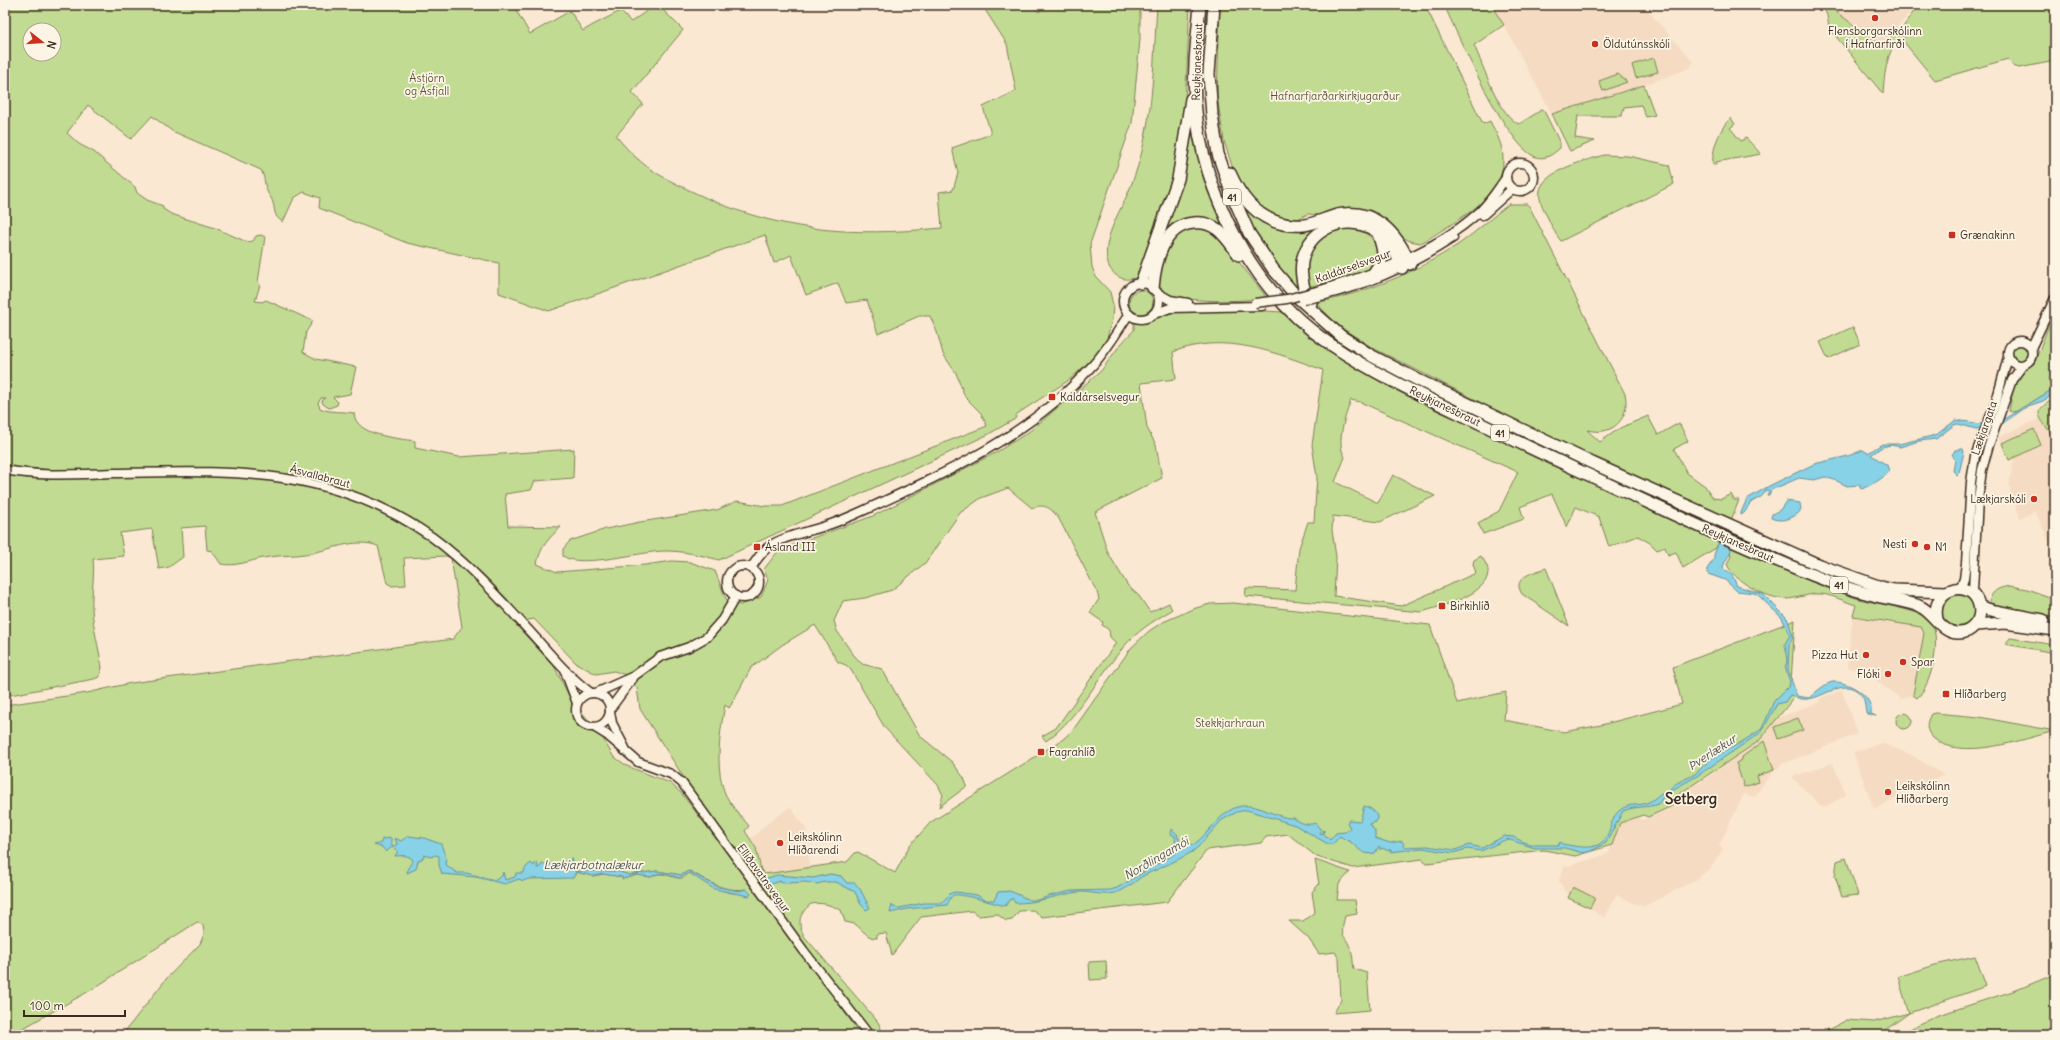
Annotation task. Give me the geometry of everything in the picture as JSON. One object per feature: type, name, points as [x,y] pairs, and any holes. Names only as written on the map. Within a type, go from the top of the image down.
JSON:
[{"type":"highway","name":"Reykjanesbraut","points":[[1200,5],[1195,71],[1197,120],[1207,166],[1233,232],[1247,256],[1274,293],[1313,331],[1366,366],[1518,442],[1785,564],[1845,587],[1921,607],[1937,619]]},
{"type":"highway","name":"Reykjanesbraut","points":[[1214,5],[1209,74],[1212,116],[1218,154],[1230,192],[1249,233],[1260,251],[1297,297],[1341,336],[1354,345],[1418,380],[1592,463],[1843,575],[1868,584],[1894,590],[1946,592]]},
{"type":"highway","points":[[1141,283],[1178,180],[1195,71]]},
{"type":"highway","points":[[1212,116],[1226,161],[1236,185],[1257,212],[1274,222],[1293,225],[1311,223],[1347,214],[1368,216],[1389,229],[1400,242],[1405,262]]},
{"type":"highway","points":[[1155,290],[1155,267],[1167,239],[1182,225],[1200,222],[1216,228],[1226,238],[1260,282],[1274,293]]},
{"type":"highway","points":[[1354,345],[1324,319],[1309,301],[1304,292],[1302,277],[1303,256],[1311,240],[1324,229],[1332,225],[1353,222],[1377,231],[1391,244],[1405,262]]},
{"type":"highway","points":[[1375,271],[1382,261],[1384,252],[1377,231]]},
{"type":"highway","points":[[1960,589],[1969,592],[1978,603],[1995,611],[2055,622]]},
{"type":"highway","name":"41","points":[[1946,592],[1960,589]]},
{"type":"highway","points":[[1937,619],[1937,604],[1946,592]]},
{"type":"highway","points":[[1975,625],[1979,616],[1978,603]]},
{"type":"highway","name":"41","points":[[1937,619],[1945,629],[1954,633],[1967,631],[1975,625],[2006,623],[2055,630]]},
{"type":"main road","points":[[1518,163],[1526,164],[1534,172],[1534,180],[1530,188],[1521,192],[1512,189],[1506,178],[1508,170],[1518,163]]},
{"type":"main road","name":"Kaldárselsvegur","points":[[1325,292],[1375,271],[1405,262],[1465,224],[1484,207],[1506,178]]},
{"type":"main road","name":"Kaldárselsvegur","points":[[1153,314],[1170,308],[1259,304],[1369,282],[1460,234],[1512,189]]},
{"type":"main road","points":[[1141,283],[1155,290],[1159,304],[1153,314],[1144,319],[1134,317],[1129,314],[1124,305],[1124,295],[1130,287],[1141,283]]},
{"type":"main road","name":"Kaldárselsvegur","points":[[1155,290],[1170,300],[1184,303],[1259,304]]},
{"type":"main road","points":[[2040,328],[2023,341],[2012,344],[2008,350],[2008,357],[2016,364],[2023,365],[2030,360],[2032,348],[2040,328],[2055,298]]},
{"type":"main road","points":[[752,568],[764,551],[777,542],[821,528],[868,509],[941,474],[1013,435],[1056,402],[1075,385],[1108,347],[1129,314]]},
{"type":"main road","points":[[2023,341],[2032,348]]},
{"type":"main road","name":"Lækjargata","points":[[1960,589],[1964,579],[1966,563],[1971,482],[1980,444],[1994,408],[2008,357]]},
{"type":"main road","name":"Lækjargata","points":[[1978,603],[1973,590],[1978,500],[1982,470],[1990,442],[2004,407],[2012,380],[2023,365]]},
{"type":"main road","name":"Ásvallabraut","points":[[5,470],[47,474],[235,473],[272,475],[305,481],[351,495],[395,515],[432,538],[454,555],[504,603],[564,670],[594,693]]},
{"type":"main road","points":[[739,566],[752,568],[759,577],[758,589],[748,597],[736,596],[728,586],[730,574],[739,566]]},
{"type":"main road","points":[[634,676],[610,711],[606,721],[594,727],[585,725],[578,719],[576,710],[582,697],[634,676],[660,657],[689,647],[707,637],[722,620],[736,596]]},
{"type":"main road","name":"Ásvallabraut","points":[[564,670],[578,703]]},
{"type":"main road","points":[[594,693],[605,698],[610,711]]},
{"type":"main road","name":"Elliðavatnsvegur","points":[[610,711],[612,723],[627,752]]},
{"type":"main road","name":"Elliðavatnsvegur","points":[[594,727],[638,762],[671,774],[682,784],[800,945],[869,1035]]},
{"type":"shaded area","name":"Öldutúnsskóli","points":[[1491,5],[1643,5],[1693,62],[1690,68],[1644,85],[1552,114],[1504,25]]},
{"type":"shaded area","name":"Flensborgarskólinn í Hafnarfirði","points":[[1827,5],[1915,5],[1883,47]]},
{"type":"shaded area","name":"Lækjarskóli","points":[[2039,419],[2055,439],[2055,554],[2035,511],[2020,518],[2009,486],[2014,459],[2009,461],[1998,437]]},
{"type":"shaded area","points":[[1853,616],[1921,627],[1924,633],[1913,695],[1901,699],[1866,673],[1847,667]]},
{"type":"shaded area","points":[[1842,690],[1857,734],[1782,764],[1770,775],[1754,797],[1744,794],[1719,845],[1723,849],[1710,868],[1697,879],[1643,907],[1616,895],[1605,918],[1564,891],[1559,880],[1564,867],[1608,854],[1621,823],[1635,817],[1643,820],[1668,809],[1684,789],[1700,783],[1761,737],[1778,718],[1820,702],[1819,699]]},
{"type":"shaded area","name":"Leikskólinn Hlíðarberg","points":[[1882,743],[1911,755],[1944,775],[1874,809],[1853,752]]},
{"type":"shaded area","points":[[1833,763],[1846,795],[1823,808],[1792,777]]},
{"type":"shaded area","name":"Leikskólinn Hlíðarendi","points":[[790,807],[806,829],[810,874],[766,874],[761,870],[756,848],[750,838],[756,835],[764,826]]},
{"type":"green space","points":[[5,5],[513,5],[530,34],[570,11],[583,31],[620,11],[631,22],[655,5],[658,5],[683,30],[632,92],[643,104],[616,136],[630,151],[657,174],[722,205],[783,223],[844,231],[876,232],[942,228],[939,192],[953,190],[958,173],[952,148],[991,134],[983,107],[1016,91],[1007,44],[982,5],[1031,5],[1039,12],[1044,5],[1140,5],[1140,39],[1132,123],[1090,244],[1092,267],[1096,277],[1110,292],[1113,305],[1112,320],[1106,342],[1089,362],[1069,380],[1017,414],[1015,419],[987,435],[719,560],[706,556],[665,551],[583,561],[571,560],[563,556],[563,549],[570,541],[606,529],[717,510],[737,501],[765,506],[782,506],[987,426],[981,413],[965,397],[956,373],[943,354],[937,332],[930,316],[919,316],[878,334],[867,300],[846,303],[838,283],[806,295],[791,255],[774,263],[765,235],[549,311],[499,293],[499,263],[407,243],[319,208],[320,198],[304,192],[294,198],[283,222],[276,215],[272,199],[265,186],[261,170],[172,131],[152,116],[131,139],[88,105],[67,133],[79,144],[94,152],[135,187],[137,193],[147,200],[163,206],[163,209],[171,214],[215,228],[247,242],[253,241],[256,236],[261,235],[265,237],[258,282],[260,285],[255,301],[262,302],[266,300],[313,321],[306,332],[303,352],[316,359],[356,367],[350,394],[333,397],[338,402],[337,405],[329,408],[323,404],[322,401],[325,398],[321,398],[318,403],[320,408],[324,410],[354,413],[356,421],[361,427],[369,431],[388,437],[415,441],[415,448],[459,457],[574,449],[573,478],[535,481],[531,490],[505,494],[508,526],[561,527],[546,543],[540,553],[537,564],[557,572],[645,565],[672,561],[690,562],[715,571],[726,599],[740,605],[761,597],[768,580],[764,569],[779,550],[873,516],[997,452],[1030,431],[1101,371],[1120,345],[1134,330],[1134,323],[1152,321],[1164,313],[1184,311],[1249,310],[1282,312],[1329,346],[1759,559],[1819,585],[1856,598],[1904,609],[1922,615],[1928,619],[1933,626],[1936,647],[1927,682],[1917,698],[1913,695],[1924,633],[1921,627],[1853,616],[1856,605],[1821,594],[1812,594],[1785,599],[1769,596],[1751,588],[1730,570],[1727,564],[1731,556],[1729,547],[1719,542],[1716,548],[1683,568],[1676,552],[1668,555],[1665,547],[1657,550],[1650,543],[1638,536],[1609,547],[1599,517],[1576,507],[1567,527],[1552,494],[1520,507],[1524,519],[1483,534],[1478,523],[1499,511],[1518,472],[1360,402],[1351,400],[1344,420],[1341,437],[1342,451],[1345,457],[1335,482],[1378,503],[1393,475],[1435,496],[1380,522],[1333,516],[1332,530],[1336,557],[1334,596],[1401,606],[1476,573],[1473,564],[1474,560],[1481,556],[1488,569],[1485,581],[1471,594],[1461,599],[1422,612],[1245,596],[1246,588],[1295,590],[1299,548],[1308,522],[1314,522],[1317,477],[1312,445],[1323,370],[1268,351],[1230,344],[1192,346],[1173,352],[1176,379],[1141,383],[1147,428],[1156,445],[1162,478],[1095,512],[1108,553],[1128,586],[1139,596],[1150,612],[1169,603],[1172,610],[1140,631],[1130,640],[1109,665],[1070,719],[1046,741],[1042,736],[1056,728],[1116,643],[1110,637],[1109,630],[1102,625],[1103,622],[1090,613],[1099,599],[1097,592],[1059,519],[1053,512],[1044,506],[1032,508],[1008,488],[981,498],[960,513],[925,563],[892,590],[865,598],[843,601],[834,621],[837,631],[852,653],[862,664],[882,669],[920,736],[952,762],[964,778],[967,786],[939,807],[943,795],[938,785],[885,728],[851,670],[846,665],[838,662],[815,625],[782,645],[751,668],[729,708],[725,705],[719,748],[721,781],[729,801],[749,826],[745,831],[756,848],[761,870],[765,874],[847,862],[855,853],[858,852],[895,873],[910,845],[931,822],[1062,740],[1073,730],[1131,648],[1149,631],[1163,622],[1196,608],[1210,604],[1233,603],[1430,625],[1457,703],[1506,692],[1504,720],[1564,732],[1601,725],[1682,704],[1673,667],[1795,620],[1791,682],[1796,695],[1759,741],[1679,794],[1672,806],[1648,817],[1643,815],[1620,823],[1612,845],[1575,856],[1544,850],[1427,863],[1422,859],[1353,868],[1317,857],[1288,834],[1266,837],[1261,843],[1207,850],[1167,902],[1042,917],[1033,910],[1019,911],[1012,920],[1006,921],[997,914],[979,916],[972,911],[921,917],[892,955],[886,933],[877,934],[877,938],[871,937],[855,924],[845,922],[841,910],[826,904],[811,904],[800,918],[800,926],[804,936],[878,1022],[884,1035],[867,1035],[702,806],[640,709],[637,688],[626,675],[614,671],[596,674],[576,663],[534,619],[514,623],[554,666],[570,698],[601,735],[613,756],[627,766],[670,783],[681,793],[759,894],[861,1035],[122,1035],[167,978],[200,944],[204,934],[203,925],[197,922],[91,990],[11,1035],[5,1035],[5,705],[87,693],[131,683],[453,639],[462,627],[451,558],[446,556],[404,558],[406,585],[392,586],[387,583],[378,546],[369,544],[351,544],[305,554],[268,557],[226,565],[221,564],[212,551],[207,550],[205,526],[181,528],[183,557],[169,567],[159,569],[152,529],[120,533],[124,556],[93,559],[94,571],[92,609],[102,668],[99,677],[5,696]],"holes":[[[573,864],[575,871],[617,871],[629,875],[657,871],[681,875],[690,871],[723,888],[738,890],[746,889],[751,894],[733,893],[718,889],[690,873],[681,878],[658,874],[651,877],[637,875],[622,879],[622,877],[603,874],[593,876],[576,872],[575,875]]]},
{"type":"green space","points":[[1157,5],[1190,5],[1181,138],[1175,172],[1167,202],[1140,275],[1135,278],[1124,279],[1115,274],[1109,266],[1107,260],[1108,242],[1110,232],[1130,188],[1144,144],[1151,98]]},
{"type":"green space","name":"Hafnarfjarðarkirkjugarður","points":[[1220,5],[1425,5],[1483,124],[1490,121],[1499,139],[1503,158],[1502,172],[1496,185],[1487,197],[1476,207],[1451,225],[1420,243],[1410,241],[1402,237],[1393,227],[1339,210],[1319,215],[1308,214],[1291,222],[1280,220],[1256,207],[1233,169],[1224,141],[1217,96]]},
{"type":"green space","points":[[1444,5],[1491,5],[1504,25],[1474,45],[1492,89],[1505,111],[1519,124],[1543,109],[1560,143],[1560,148],[1555,152],[1543,158],[1536,157],[1524,149],[1511,134],[1484,89]]},
{"type":"green space","points":[[1822,5],[1827,5],[1883,47],[1895,32],[1899,33],[1918,5],[2055,5],[2055,56],[2050,62],[2019,68],[2013,66],[2008,59],[1935,80],[1903,41],[1905,35],[1899,39],[1890,52],[1884,79],[1883,94],[1829,28],[1827,15]]},
{"type":"green space","points":[[1654,58],[1658,72],[1636,78],[1632,65]]},
{"type":"green space","points":[[1618,74],[1627,82],[1603,91],[1599,81]]},
{"type":"green space","points":[[1644,85],[1655,115],[1646,117],[1641,105],[1624,107],[1622,116],[1578,116],[1575,138],[1595,141],[1570,151],[1552,114]]},
{"type":"green space","points":[[1731,118],[1735,124],[1730,128],[1741,141],[1746,138],[1761,154],[1716,162],[1716,165],[1713,165],[1713,153],[1717,140],[1723,127]]},
{"type":"green space","points":[[1193,126],[1230,235],[1217,227],[1183,223],[1148,279],[1187,158]]},
{"type":"green space","points":[[1604,155],[1628,156],[1669,165],[1674,184],[1561,241],[1553,229],[1541,203],[1540,190],[1543,183],[1558,171]]},
{"type":"green space","points":[[1228,178],[1254,215],[1322,226],[1307,238],[1301,245],[1298,252],[1296,269],[1300,288],[1295,289],[1251,231]]},
{"type":"green space","points":[[1509,204],[1528,204],[1625,394],[1625,412],[1615,426],[1603,431],[1587,430],[1600,442],[1620,428],[1648,416],[1658,435],[1679,423],[1688,441],[1674,449],[1687,473],[1705,486],[1713,498],[1721,499],[1731,494],[1734,500],[1739,500],[1730,523],[1545,437],[1371,347],[1339,326],[1316,303],[1354,293],[1408,273],[1459,244]]},
{"type":"green space","points":[[1197,226],[1218,235],[1267,298],[1230,301],[1199,300],[1173,296],[1164,291],[1159,285],[1161,265],[1168,248],[1180,234]]},
{"type":"green space","points":[[1348,227],[1368,235],[1375,242],[1380,253],[1374,268],[1351,277],[1308,287],[1305,274],[1306,254],[1323,233]]},
{"type":"green space","points":[[1136,290],[1146,290],[1153,297],[1153,307],[1146,314],[1136,314],[1129,307],[1129,297]]},
{"type":"green space","points":[[2055,309],[2055,388],[2017,411],[2009,411],[2015,381],[2023,371],[2034,364]]},
{"type":"green space","points":[[1853,327],[1860,344],[1828,359],[1820,342]]},
{"type":"green space","points":[[2020,344],[2026,347],[2029,353],[2026,359],[2020,362],[2014,359],[2011,353],[2014,347]]},
{"type":"green space","points":[[2055,398],[2055,439],[2040,418],[2039,411],[2044,405]]},
{"type":"green space","points":[[2034,429],[2041,445],[2009,460],[2002,443]]},
{"type":"green space","points":[[1546,568],[1569,626],[1522,594],[1519,588],[1519,583],[1525,576]]},
{"type":"green space","points":[[2010,586],[2027,589],[2055,599],[2055,618],[1992,605],[1989,601],[1992,594],[1999,589]]},
{"type":"green space","points":[[1955,595],[1961,595],[1971,602],[1974,611],[1973,617],[1967,624],[1961,627],[1955,627],[1945,620],[1942,614],[1942,608],[1949,598]]},
{"type":"green space","points":[[2010,638],[2055,645],[2055,653],[2005,644]]},
{"type":"green space","points":[[1901,713],[1907,713],[1912,718],[1910,727],[1907,729],[1901,729],[1896,724],[1896,718]]},
{"type":"green space","points":[[1935,713],[1979,717],[2055,731],[2010,743],[1975,748],[1959,748],[1945,745],[1930,735],[1927,723],[1931,714]]},
{"type":"green space","points":[[1798,718],[1803,730],[1778,739],[1774,727]]},
{"type":"green space","points":[[1764,741],[1774,770],[1757,776],[1759,782],[1744,787],[1736,763],[1742,760],[1742,757]]},
{"type":"green space","points":[[1846,858],[1858,895],[1842,897],[1835,876],[1837,861]]},
{"type":"green space","points":[[1315,860],[1350,872],[1339,884],[1337,900],[1355,900],[1357,914],[1345,916],[1343,933],[1351,950],[1354,969],[1367,973],[1370,1010],[1334,1013],[1341,1000],[1339,959],[1335,952],[1319,954],[1308,938],[1289,921],[1303,921],[1315,912],[1312,892],[1319,884]]},
{"type":"green space","points":[[1573,887],[1595,898],[1590,908],[1568,898]]},
{"type":"green space","points":[[1975,956],[1986,986],[1909,1013],[1898,977],[1935,965]]},
{"type":"green space","points":[[1106,961],[1107,979],[1090,980],[1089,962]]},
{"type":"green space","points":[[2055,974],[2055,1035],[1898,1035],[1936,1016],[2019,989]]},
{"type":"green space","points":[[1909,1013],[1878,1035],[1818,1035],[1847,1020],[1874,1022]]},
{"type":"water","points":[[2055,388],[2054,394],[2043,401],[2028,406],[1999,426],[1976,429],[1958,424],[1954,425],[1936,439],[1919,441],[1900,447],[1891,445],[1882,447],[1871,455],[1887,465],[1889,471],[1880,479],[1862,489],[1860,488],[1860,485],[1847,486],[1825,477],[1814,480],[1799,478],[1771,490],[1769,495],[1767,495],[1769,491],[1766,490],[1762,496],[1752,502],[1744,513],[1740,515],[1747,499],[1769,486],[1814,464],[1848,456],[1863,450],[1868,453],[1882,444],[1899,444],[1936,435],[1956,420],[1981,424],[2004,419]]},
{"type":"water","points":[[1963,449],[1964,452],[1959,473],[1957,475],[1953,471],[1955,460],[1952,455],[1955,450]]},
{"type":"water","points":[[1786,501],[1800,503],[1801,510],[1799,513],[1784,520],[1771,518],[1772,514],[1780,510]]},
{"type":"water","points":[[1719,541],[1731,546],[1730,553],[1724,563],[1723,569],[1732,575],[1737,586],[1763,594],[1787,618],[1793,636],[1789,645],[1788,670],[1797,696],[1809,698],[1827,684],[1839,682],[1858,690],[1864,695],[1871,707],[1871,714],[1876,716],[1867,714],[1862,696],[1850,687],[1836,689],[1808,699],[1800,699],[1790,695],[1785,702],[1777,704],[1760,733],[1697,776],[1672,790],[1661,799],[1659,804],[1632,808],[1623,811],[1606,843],[1591,851],[1583,853],[1565,848],[1535,848],[1507,839],[1481,851],[1467,849],[1453,853],[1422,848],[1391,852],[1390,849],[1389,851],[1382,848],[1380,850],[1379,846],[1375,853],[1370,854],[1363,852],[1340,836],[1333,844],[1328,844],[1295,825],[1247,810],[1237,812],[1222,820],[1192,852],[1145,875],[1126,888],[1112,894],[1077,892],[1037,901],[1023,903],[1015,903],[1012,898],[1005,906],[971,897],[954,895],[947,905],[907,909],[890,913],[892,905],[893,907],[899,908],[924,903],[941,903],[951,893],[956,892],[977,895],[985,900],[994,900],[998,892],[1010,891],[1030,900],[1038,900],[1071,891],[1110,890],[1117,888],[1176,853],[1175,836],[1171,834],[1172,829],[1178,835],[1177,837],[1179,838],[1180,843],[1185,841],[1193,845],[1229,811],[1237,807],[1247,806],[1259,808],[1285,817],[1294,818],[1304,824],[1315,823],[1321,830],[1320,833],[1322,834],[1324,830],[1324,834],[1330,840],[1336,833],[1345,832],[1350,828],[1347,823],[1349,820],[1360,821],[1364,806],[1372,810],[1377,816],[1376,822],[1370,824],[1375,831],[1375,838],[1390,843],[1402,841],[1405,847],[1427,846],[1455,850],[1469,845],[1482,848],[1504,836],[1513,837],[1530,845],[1558,845],[1560,842],[1562,844],[1584,847],[1597,845],[1607,836],[1614,818],[1620,810],[1627,806],[1652,801],[1661,793],[1669,791],[1673,785],[1695,774],[1712,758],[1760,730],[1774,701],[1789,686],[1790,682],[1785,667],[1787,662],[1785,644],[1790,635],[1782,618],[1754,593],[1737,591],[1725,580],[1708,574],[1707,569],[1714,559]]},
{"type":"water","points":[[408,836],[424,838],[441,844],[446,858],[445,864],[457,873],[466,873],[495,880],[502,876],[503,872],[505,880],[515,877],[516,873],[524,873],[525,868],[531,863],[534,866],[536,862],[538,863],[537,868],[540,867],[542,863],[548,865],[559,863],[560,861],[569,862],[571,858],[575,871],[617,871],[629,875],[657,871],[681,875],[688,871],[718,887],[739,891],[746,889],[751,894],[749,896],[714,889],[689,873],[679,878],[661,873],[651,877],[637,875],[622,879],[622,877],[603,874],[593,876],[576,872],[573,878],[529,879],[523,881],[519,879],[505,884],[476,877],[442,874],[439,865],[439,856],[435,855],[431,857],[424,855],[423,858],[418,861],[416,869],[407,873],[413,860],[411,858],[395,856],[398,851],[392,847],[386,852],[382,847],[374,845],[381,843],[382,839],[391,838],[391,845],[394,846],[397,844],[395,838],[401,841]]},
{"type":"water","points":[[830,874],[841,876],[847,883],[855,883],[860,889],[870,908],[866,910],[860,903],[855,892],[836,882],[817,884],[805,882],[787,883],[780,881],[766,886],[764,879],[777,875],[813,878]]},
{"type":"place","name":"Flensborgarskólinn í Hafnarfirði","points":[[1875,18]]},
{"type":"place","name":"Öldutúnsskóli","points":[[1595,44]]},
{"type":"place","name":"Grænakinn","points":[[1952,235]]},
{"type":"place","name":"Kaldárselsvegur","points":[[1052,397]]},
{"type":"place","name":"Lækjarskóli","points":[[2034,499]]},
{"type":"place","name":"Nesti","points":[[1915,544]]},
{"type":"place","name":"Ásland III","points":[[757,547]]},
{"type":"place","name":"N1","points":[[1927,547]]},
{"type":"place","name":"Birkihlíð","points":[[1442,606]]},
{"type":"place","name":"Pizza Hut","points":[[1866,655]]},
{"type":"place","name":"Spar","points":[[1903,662]]},
{"type":"place","name":"Flóki","points":[[1888,674]]},
{"type":"place","name":"Hlíðarberg","points":[[1946,694]]},
{"type":"place","name":"Fagrahlíð","points":[[1041,752]]},
{"type":"place","name":"Leikskólinn Hlíðarberg","points":[[1888,792]]},
{"type":"place","name":"Leikskólinn Hlíðarendi","points":[[780,843]]},
{"type":"district","name":"Setberg","points":[[1691,798]]},
{"type":"park label","name":"Ástjörn og Ásfjall","points":[[427,84]]},
{"type":"park label","name":"Stekkjarhraun","points":[[1230,723]]},
{"type":"water label","name":"Þverlækur","points":[[1712,752]]},
{"type":"water label","name":"Norðlingamói","points":[[1156,858]]},
{"type":"water label","name":"Lækjarbotnalækur","points":[[593,864]]}]
